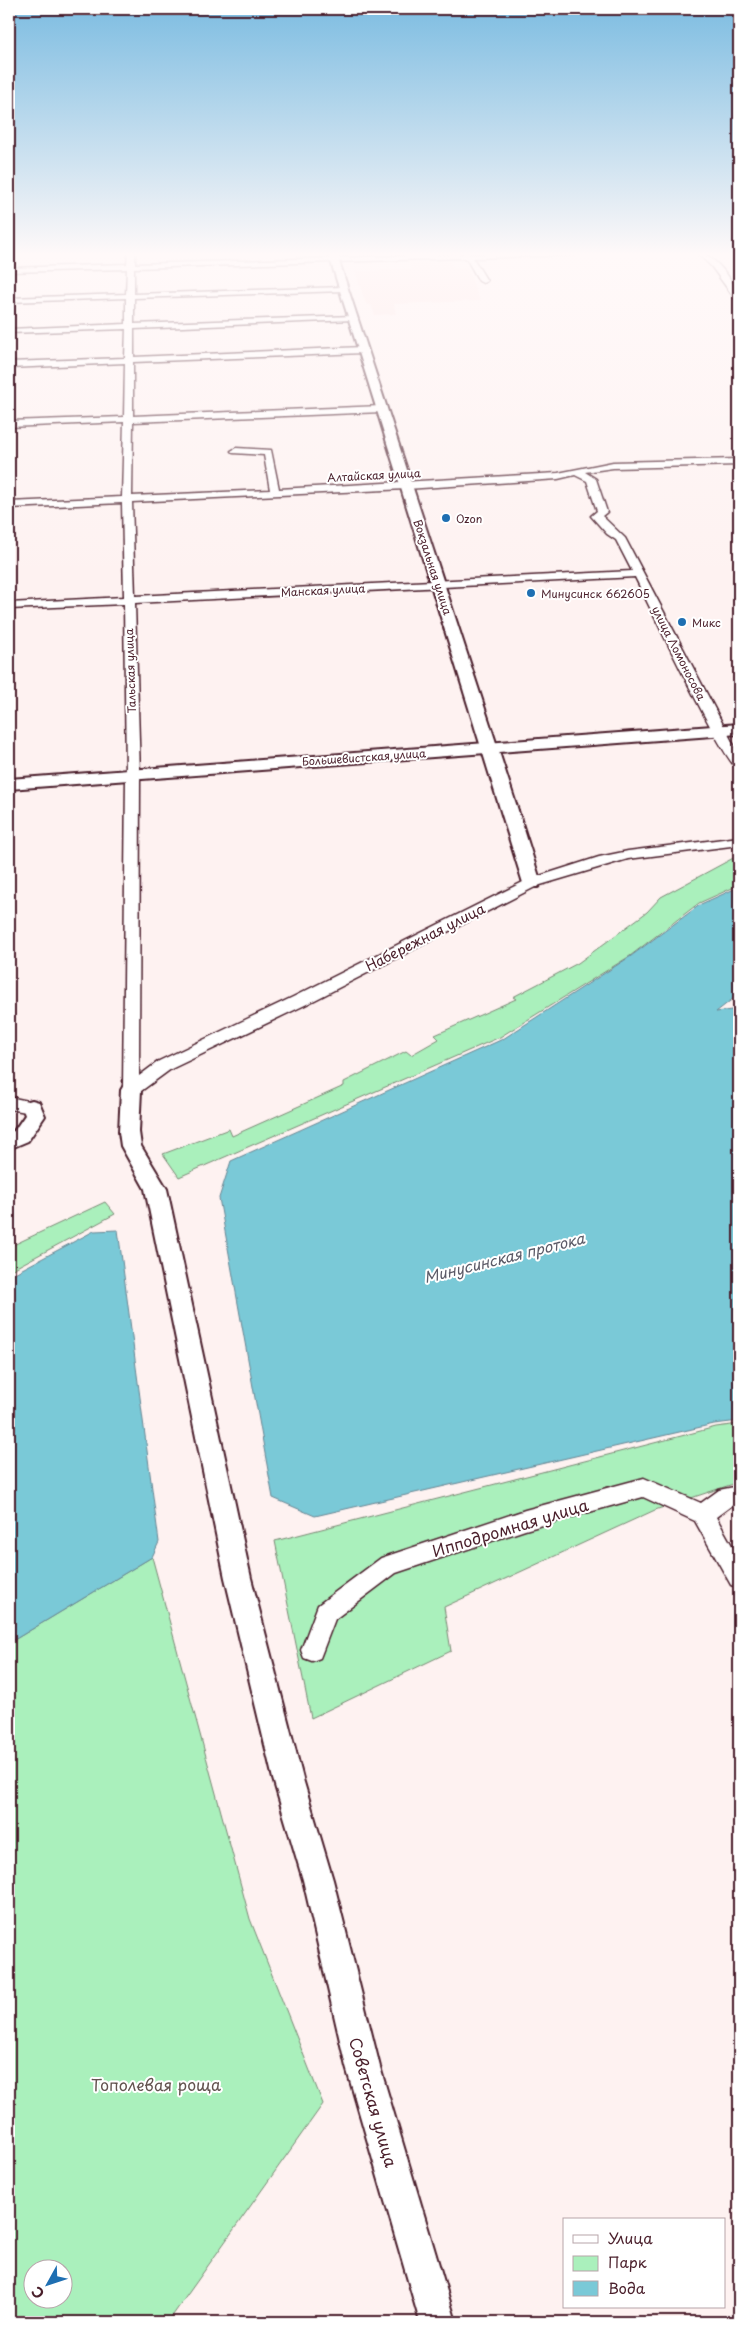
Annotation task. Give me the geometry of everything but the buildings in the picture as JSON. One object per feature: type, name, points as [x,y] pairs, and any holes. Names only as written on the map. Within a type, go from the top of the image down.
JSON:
[{"type":"main road","name":"Большевистская улица","points":[[9,784],[739,729]]},
{"type":"street","points":[[9,365],[109,361]]},
{"type":"street","name":"Тальская улица","points":[[127,361],[129,419],[127,500],[128,600],[133,775],[131,1090]]},
{"type":"street","name":"Вокзальная улица","points":[[366,361],[492,748],[532,883]]},
{"type":"street","points":[[9,424],[382,409]]},
{"type":"street","points":[[236,451],[268,452],[275,492]]},
{"type":"street","name":"Алтайская улица","points":[[9,506],[406,486],[558,476],[613,465],[739,462]]},
{"type":"street","name":"улица Ломоносова","points":[[578,472],[591,479],[602,512],[596,516],[611,532],[620,538],[719,731],[739,766]]},
{"type":"street","name":"Манская улица","points":[[9,606],[638,574]]},
{"type":"street","name":"Набережная улица","points":[[131,1090],[164,1064],[299,1001],[532,883],[620,857],[739,841]]},
{"type":"street","points":[[132,1057],[164,1064]]},
{"type":"street","name":"Советская улица","points":[[131,1090],[129,1132],[131,1146],[156,1189],[238,1578],[288,1779],[318,1880],[363,2067],[438,2322]]},
{"type":"street","points":[[9,1102],[32,1107],[35,1116],[21,1136],[9,1142]]},
{"type":"street","name":"Ипподромная улица","points":[[312,1650],[326,1612],[388,1565],[525,1520],[644,1487],[703,1514]]},
{"type":"street","points":[[739,1495],[726,1497],[703,1514],[739,1578]]},
{"type":"green space","points":[[739,855],[739,885],[699,903],[630,956],[500,1037],[179,1177],[163,1154],[229,1129],[232,1136],[344,1086],[344,1082],[406,1051],[411,1055],[439,1039],[435,1035],[516,999],[513,997],[578,963],[647,912],[661,897]]},
{"type":"green space","points":[[105,1202],[115,1214],[9,1271],[9,1247]]},
{"type":"green space","points":[[739,1424],[739,1482],[655,1510],[444,1607],[451,1651],[311,1718],[275,1541],[716,1427]]},
{"type":"green space","name":"Тополевая роща","points":[[152,1557],[250,1919],[323,2104],[168,2322],[9,2322],[9,1643]]},
{"type":"water","name":"Минусинская протока","points":[[739,887],[739,994],[716,1012],[739,1009],[739,1421],[714,1424],[315,1516],[273,1498],[219,1198],[231,1161],[503,1039],[631,956],[701,904]]},
{"type":"water","points":[[118,1230],[159,1542],[152,1557],[9,1643],[9,1276],[94,1231]]},
{"type":"place","name":"Ozon","points":[[446,518]]},
{"type":"place","name":"Минусинск 662605","points":[[531,593]]},
{"type":"place","name":"Микс","points":[[682,622]]}]
